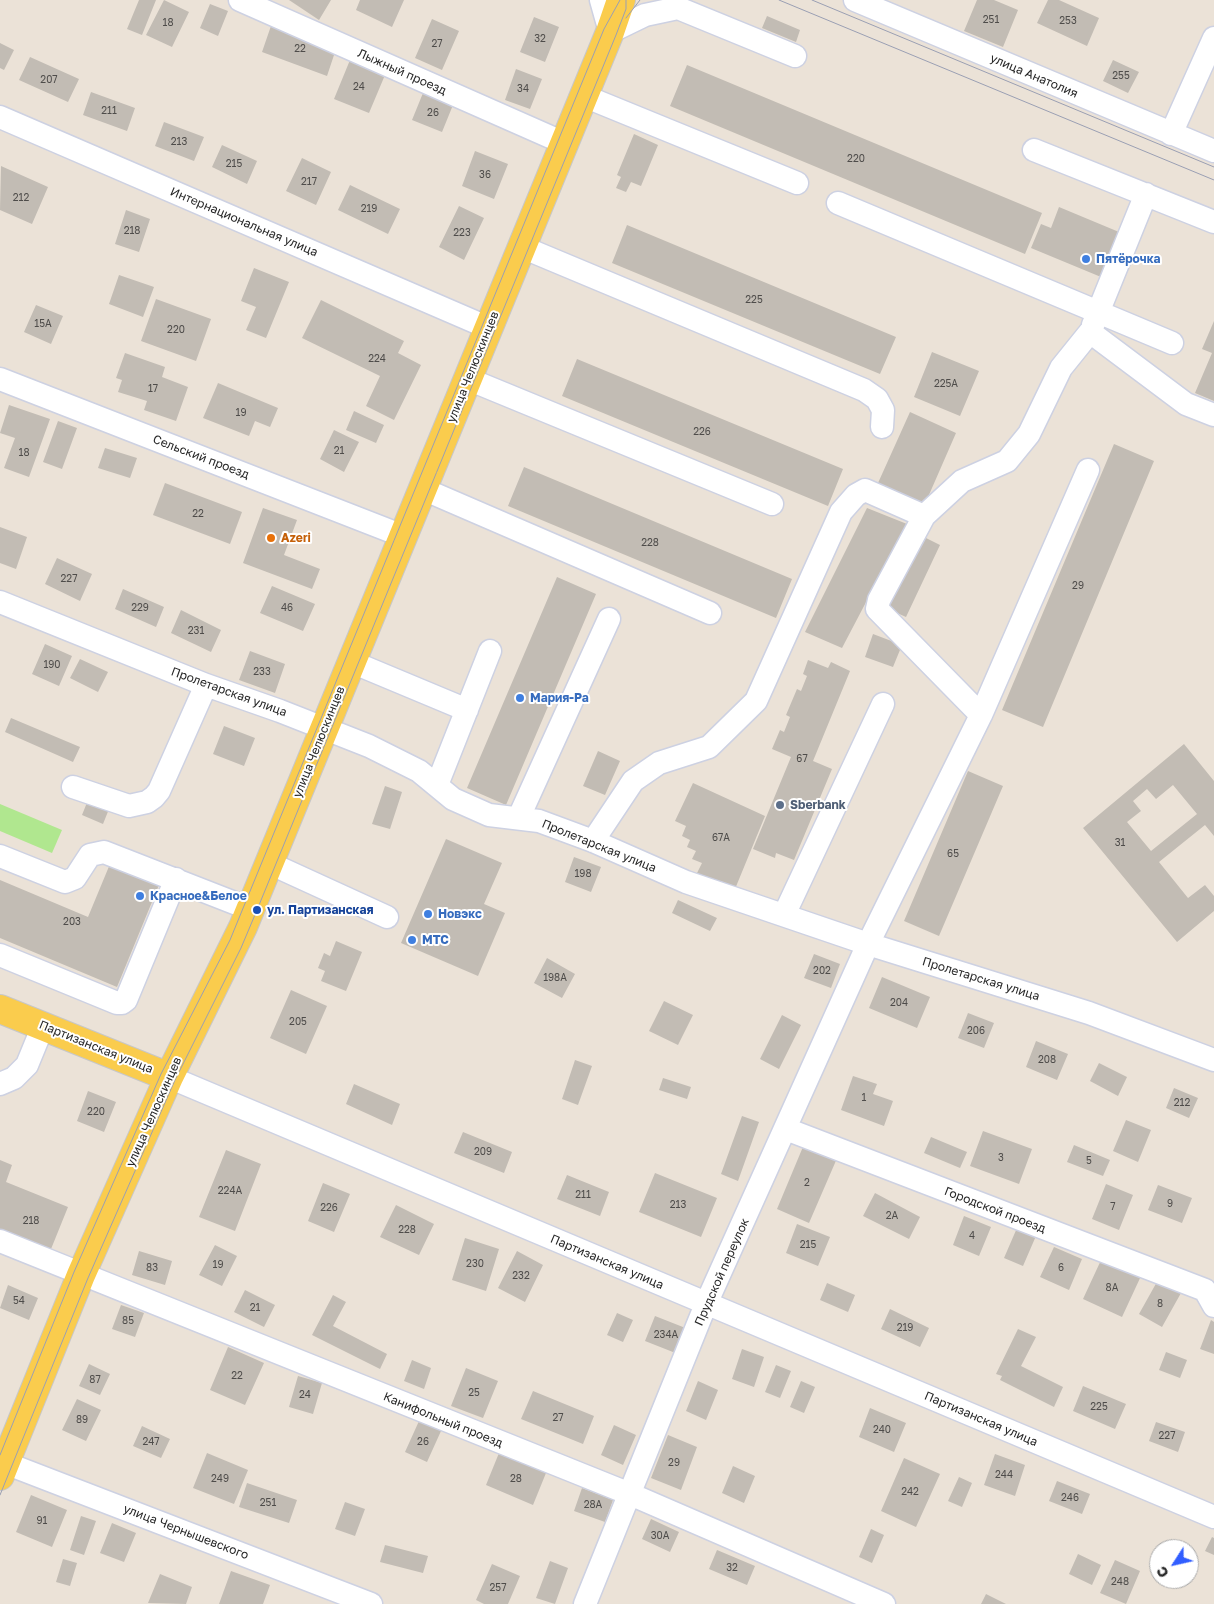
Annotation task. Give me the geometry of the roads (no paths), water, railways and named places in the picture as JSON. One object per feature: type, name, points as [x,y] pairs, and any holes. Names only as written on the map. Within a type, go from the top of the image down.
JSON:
[{"type":"main road","name":"улица Челюскинцев","points":[[2,1466],[81,1275],[169,1077],[236,944],[584,96],[621,0]]},
{"type":"main road","name":"Партизанская улица","points":[[0,1009],[169,1077]]},
{"type":"street","name":"Лыжный проезд","points":[[240,0],[564,143]]},
{"type":"street","points":[[601,0],[610,32],[645,15],[678,8],[795,56]]},
{"type":"street","name":"улица Анатолия","points":[[854,0],[1214,151]]},
{"type":"street","points":[[1171,134],[1214,38]]},
{"type":"street","points":[[584,96],[797,183]]},
{"type":"street","name":"Интернациональная улица","points":[[0,117],[489,328]]},
{"type":"street","points":[[1034,150],[1214,222]]},
{"type":"street","points":[[981,715],[878,609],[879,600],[924,516],[962,481],[1007,461],[1029,434],[1061,368],[1094,322],[1146,194]]},
{"type":"street","points":[[838,203],[1094,322],[1172,343]]},
{"type":"street","points":[[522,247],[864,390],[877,399],[883,410],[882,427]]},
{"type":"street","points":[[1094,322],[1186,404],[1214,415]]},
{"type":"street","name":"Сельский проезд","points":[[0,379],[403,536]]},
{"type":"street","points":[[468,379],[772,504]]},
{"type":"street","name":"Прудской переулок","points":[[585,1604],[706,1304],[868,944],[981,715],[1088,470]]},
{"type":"street","points":[[423,489],[710,613]]},
{"type":"street","points":[[593,841],[633,781],[659,764],[709,747],[756,702],[841,512],[856,496],[865,490],[924,516]]},
{"type":"street","name":"Пролетарская улица","points":[[0,602],[206,685],[369,746],[419,771],[454,799],[489,815],[519,817],[539,821],[593,841],[686,882],[868,944],[1089,1013],[1214,1060]]},
{"type":"street","points":[[519,817],[609,619]]},
{"type":"street","points":[[437,785],[490,651]]},
{"type":"street","points":[[352,662],[466,710]]},
{"type":"street","points":[[73,787],[129,806],[147,802],[154,797],[159,791],[206,685]]},
{"type":"street","points":[[784,915],[883,704]]},
{"type":"street","points":[[0,856],[65,882],[75,878],[90,855],[104,852],[250,910]]},
{"type":"street","points":[[269,863],[387,917]]},
{"type":"street","points":[[0,954],[122,1003],[126,1000],[176,879]]},
{"type":"street","points":[[0,1084],[14,1078],[27,1065],[43,1026]]},
{"type":"street","name":"Партизанская улица","points":[[169,1077],[1214,1517]]},
{"type":"street","name":"Городской проезд","points":[[786,1129],[1210,1298]]},
{"type":"street","name":"Канифольный проезд","points":[[0,1241],[630,1494],[884,1604]]},
{"type":"street","name":"улица Чернышевского","points":[[2,1466],[371,1604]]},
{"type":"tram line","points":[[0,1455],[74,1272],[161,1074],[230,940],[604,29],[620,0]]},
{"type":"tram line","points":[[0,1495],[88,1278],[175,1080],[241,948],[257,910],[616,35],[626,9],[626,0]]},
{"type":"tram line","points":[[626,18],[640,0]]},
{"type":"tram line","points":[[779,0],[1214,180]]},
{"type":"tram line","points":[[812,0],[1214,167]]},
{"type":"place","name":"Пятёрочка","points":[[1086,259]]},
{"type":"place","name":"Azeri","points":[[271,538]]},
{"type":"place","name":"Мария-Ра","points":[[520,698]]},
{"type":"place","name":"Sberbank","points":[[780,805]]},
{"type":"place","name":"Красное&Белое","points":[[140,896]]},
{"type":"place","name":"ул. Партизанская","points":[[257,910]]},
{"type":"place","name":"Новэкс","points":[[428,914]]},
{"type":"place","name":"МТС","points":[[412,940]]}]
